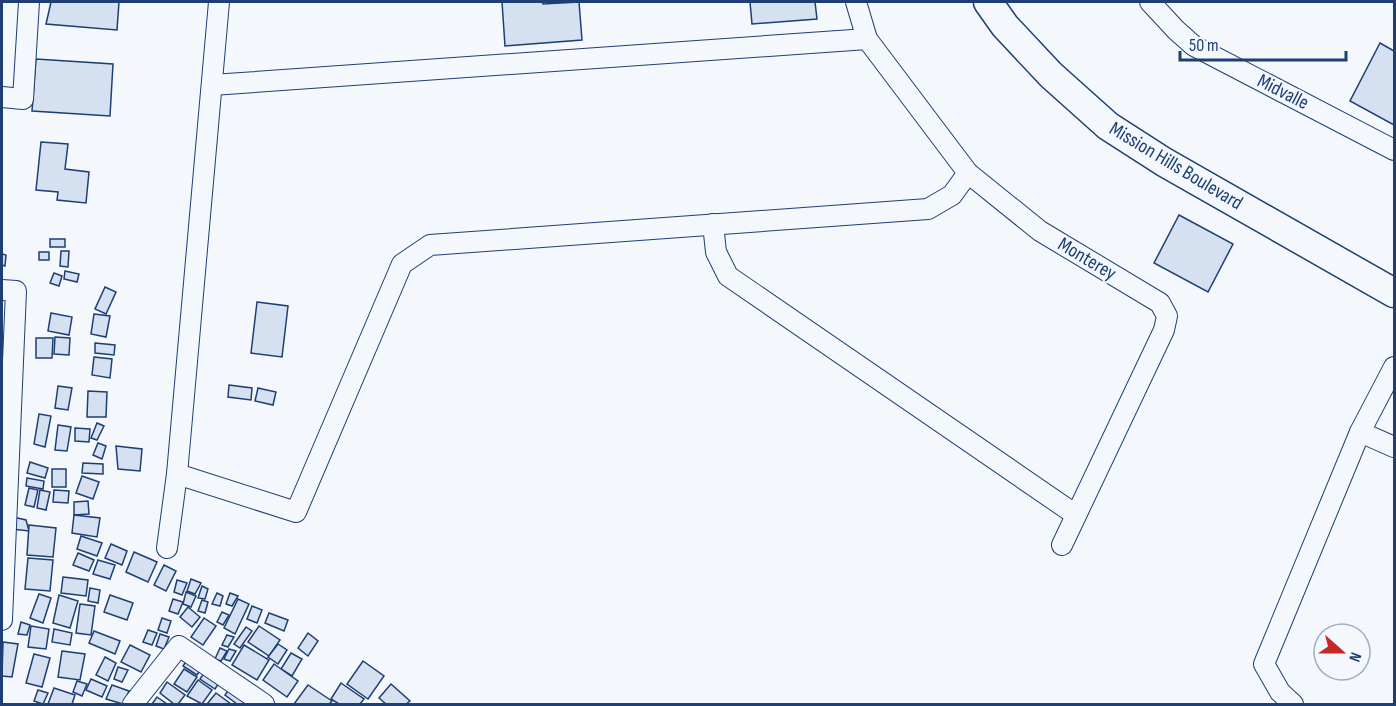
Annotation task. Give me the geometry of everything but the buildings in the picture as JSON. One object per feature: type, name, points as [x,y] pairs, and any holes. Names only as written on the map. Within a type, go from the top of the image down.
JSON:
[{"type":"street","points":[[2,97],[23,99],[29,2]]},
{"type":"street","points":[[167,548],[177,474],[219,2]]},
{"type":"street","name":"Monterey","points":[[856,2],[867,39],[968,173],[1040,231],[1160,303],[1167,316],[1164,330],[1062,545]]},
{"type":"street","name":"Mission Hills Boulevard","points":[[988,2],[1005,26],[1051,75],[1108,126],[1164,162],[1395,293]]},
{"type":"street","name":"Midvalle","points":[[1150,2],[1194,46],[1395,150]]},
{"type":"street","points":[[212,85],[867,39]]},
{"type":"street","points":[[177,474],[296,512],[402,264],[430,245],[928,209],[952,195],[968,173]]},
{"type":"street","points":[[713,224],[716,252],[728,276],[1076,515]]},
{"type":"street","points":[[2,290],[16,291],[5,451],[2,620]]},
{"type":"street","points":[[1293,705],[1280,692],[1264,664],[1360,432],[1395,367]]},
{"type":"street","points":[[1360,432],[1395,447]]},
{"type":"street","points":[[133,705],[179,646],[264,705]]}]
